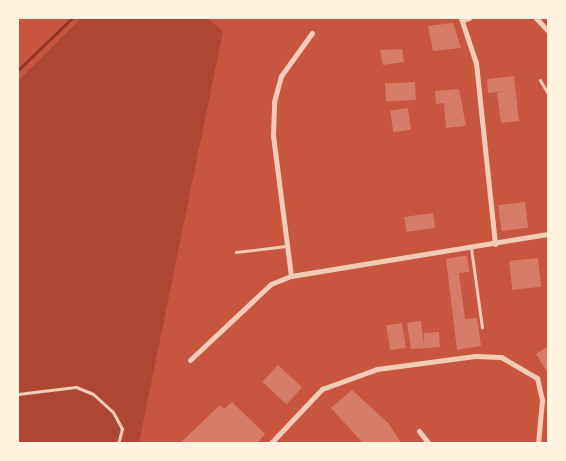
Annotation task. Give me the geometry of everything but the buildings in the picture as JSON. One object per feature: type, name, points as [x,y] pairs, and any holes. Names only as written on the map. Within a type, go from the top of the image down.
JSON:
[{"type":"street","points":[[469,18],[461,19],[476,63],[495,244]]},
{"type":"street","points":[[536,18],[548,31]]},
{"type":"street","points":[[291,276],[286,246],[274,102],[281,76],[312,33]]},
{"type":"street","points":[[190,360],[271,284],[291,276],[548,234]]},
{"type":"street","points":[[270,444],[322,389],[377,368],[475,356],[501,357],[537,378],[542,400],[538,444]]},
{"type":"street","points":[[420,431],[429,444]]},
{"type":"lane","points":[[540,80],[548,94]]},
{"type":"lane","points":[[236,252],[286,246]]},
{"type":"lane","points":[[471,248],[482,328]]},
{"type":"lane","points":[[18,394],[76,387],[93,394],[113,412],[122,429],[118,444]]},
{"type":"shaded area","points":[[81,18],[207,18],[223,31],[139,443],[18,444],[18,81]]},
{"type":"waterway","points":[[18,70],[72,18]]}]
